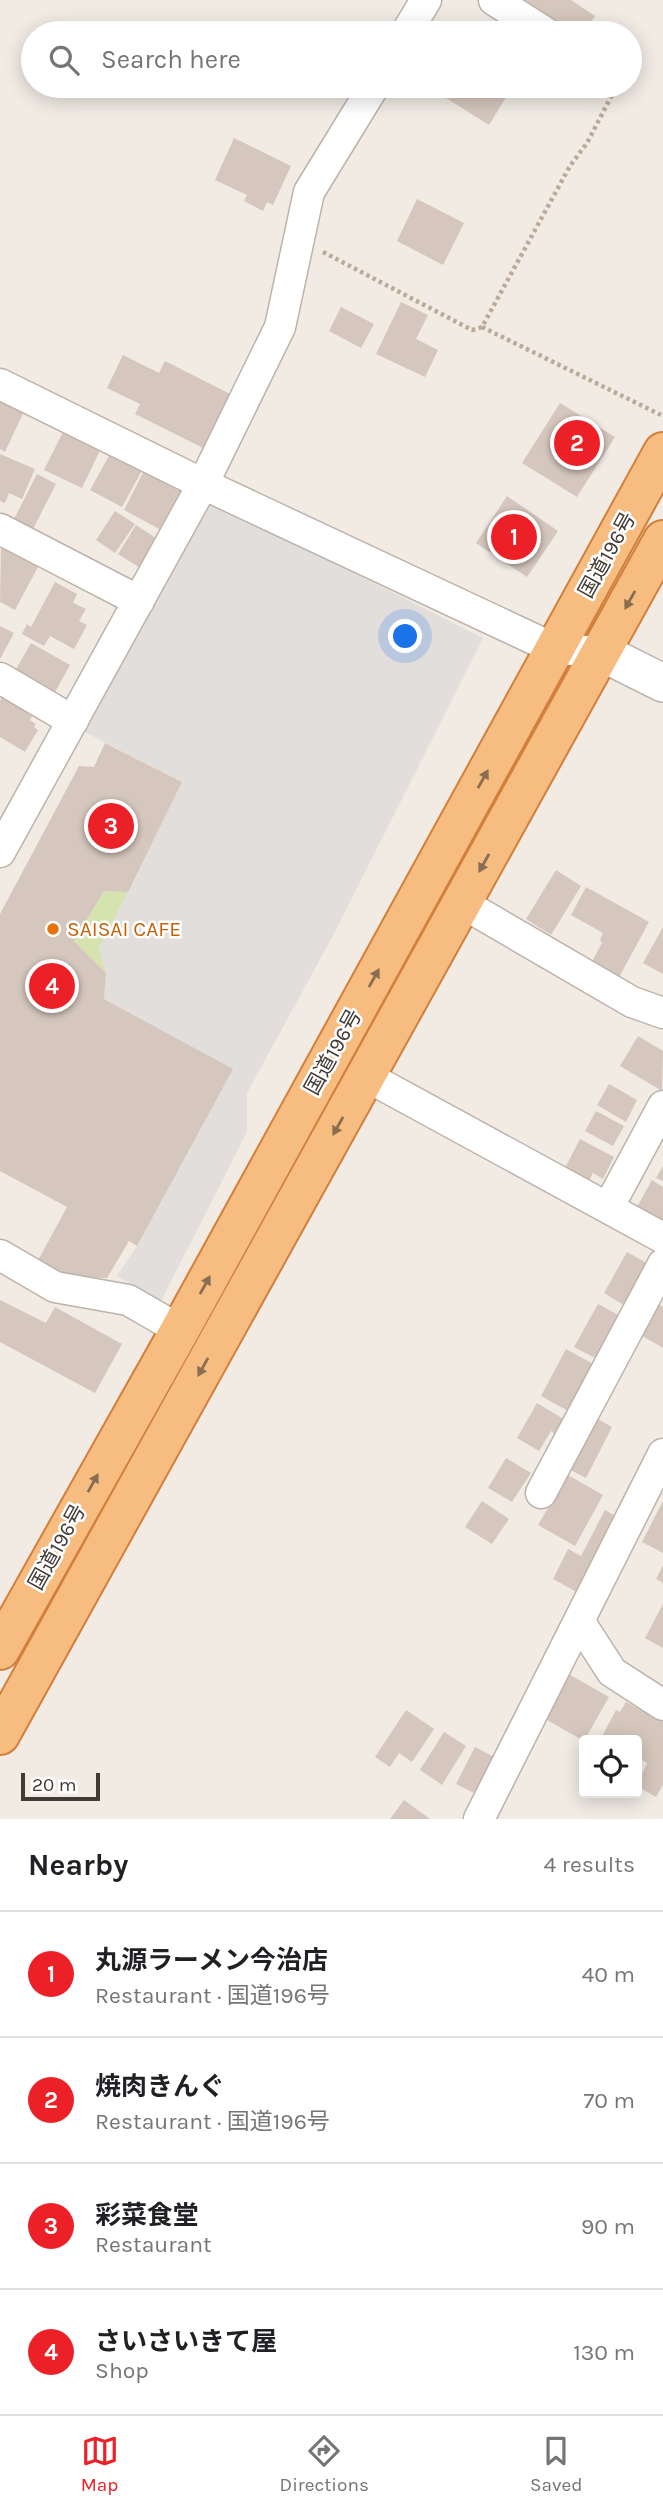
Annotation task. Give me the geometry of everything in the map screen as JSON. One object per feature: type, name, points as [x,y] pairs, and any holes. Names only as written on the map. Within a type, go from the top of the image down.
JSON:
[{"type":"highway","name":"国道196号","points":[[0,1650],[180,1330],[663,452]]},
{"type":"highway","name":"国道196号","points":[[0,1735],[663,540]]},
{"type":"street","points":[[413,21],[426,0]]},
{"type":"street","points":[[494,0],[527,21]]},
{"type":"street","points":[[0,852],[203,484],[280,327],[309,192],[367,98]]},
{"type":"street","points":[[0,384],[203,484],[555,649],[601,652],[663,683]]},
{"type":"street","points":[[0,529],[139,601]]},
{"type":"street","points":[[0,678],[73,721]]},
{"type":"street","points":[[462,903],[632,1002],[663,1013]]},
{"type":"street","points":[[366,1076],[663,1238]]},
{"type":"street","points":[[608,1208],[663,1106]]},
{"type":"street","points":[[0,1255],[55,1287],[128,1300],[180,1330]]},
{"type":"street","points":[[541,1493],[663,1264]]},
{"type":"street","points":[[479,1819],[663,1454]]},
{"type":"street","points":[[579,1621],[612,1672],[663,1705]]},
{"type":"path","points":[[482,327],[610,98]]},
{"type":"path","points":[[299,239],[471,330],[482,327],[663,416]]},
{"type":"green space","points":[[104,891],[128,892],[99,949],[106,973],[74,941]]},
{"type":"shaded area","points":[[208,500],[483,638],[335,932],[247,1093],[247,1132],[161,1301],[117,1276],[137,1246],[232,1069],[104,999],[106,973],[99,949],[182,782],[83,731]]},
{"type":"building","points":[[517,0],[571,0],[595,16],[592,21],[542,21]]},
{"type":"building","points":[[446,98],[506,98],[489,125]]},
{"type":"building","points":[[234,138],[291,166],[273,205],[267,202],[263,211],[244,201],[247,195],[215,180]]},
{"type":"building","points":[[417,199],[464,223],[443,265],[397,241]]},
{"type":"building","points":[[401,302],[428,315],[416,339],[438,350],[425,377],[376,354]]},
{"type":"building","points":[[341,307],[374,324],[361,348],[329,331]]},
{"type":"building","points":[[123,355],[159,373],[165,361],[238,398],[211,452],[135,414],[140,404],[107,388]]},
{"type":"building","points":[[0,397],[25,409],[5,452],[0,449]]},
{"type":"building","points":[[560,403],[615,437],[577,497],[522,463]]},
{"type":"building","points":[[66,426],[103,444],[82,488],[44,470]]},
{"type":"building","points":[[114,447],[145,465],[122,507],[90,490]]},
{"type":"building","points":[[0,454],[35,469],[22,499],[9,493],[5,503],[0,501]]},
{"type":"building","points":[[145,469],[187,491],[165,532],[124,510]]},
{"type":"building","points":[[37,474],[56,484],[31,533],[12,523]]},
{"type":"building","points":[[507,496],[558,531],[527,577],[476,543]]},
{"type":"building","points":[[115,511],[135,524],[115,553],[96,540]]},
{"type":"building","points":[[136,525],[159,540],[140,568],[118,554]]},
{"type":"building","points":[[1,545],[39,565],[15,610],[0,602]]},
{"type":"building","points":[[55,582],[77,594],[73,603],[86,609],[79,621],[87,625],[74,649],[50,636],[44,646],[22,634],[27,624],[31,627]]},
{"type":"building","points":[[0,626],[14,633],[0,659]]},
{"type":"building","points":[[31,643],[70,665],[54,694],[15,671]]},
{"type":"building","points":[[2,697],[32,716],[30,720],[36,724],[34,727],[38,730],[25,752],[0,737]]},
{"type":"building","points":[[105,743],[182,782],[128,892],[104,891],[74,941],[106,973],[104,999],[233,1069],[137,1246],[129,1241],[107,1278],[58,1277],[36,1264],[67,1207],[0,1171],[0,914],[79,766],[94,767]]},
{"type":"building","points":[[556,870],[581,886],[551,935],[526,919]]},
{"type":"building","points":[[586,887],[649,922],[617,981],[590,965],[602,943],[600,940],[603,933],[571,915]]},
{"type":"building","points":[[663,927],[663,974],[643,963]]},
{"type":"building","points":[[638,1036],[663,1051],[662,1091],[620,1066]]},
{"type":"building","points":[[609,1084],[637,1100],[626,1122],[597,1105]]},
{"type":"building","points":[[596,1111],[624,1126],[613,1146],[585,1131]]},
{"type":"building","points":[[580,1139],[614,1157],[603,1179],[593,1173],[586,1187],[562,1174]]},
{"type":"building","points":[[663,1166],[663,1181],[656,1178]]},
{"type":"building","points":[[652,1180],[663,1187],[663,1230],[637,1207]]},
{"type":"building","points":[[627,1252],[652,1266],[627,1307],[604,1293]]},
{"type":"building","points":[[0,1300],[46,1323],[55,1307],[122,1344],[95,1393],[0,1342]]},
{"type":"building","points":[[656,1303],[663,1307],[663,1348],[639,1334]]},
{"type":"building","points":[[598,1304],[624,1318],[601,1361],[574,1347]]},
{"type":"building","points":[[566,1349],[597,1366],[572,1413],[541,1396]]},
{"type":"building","points":[[537,1403],[565,1420],[556,1435],[551,1431],[539,1451],[517,1438]]},
{"type":"building","points":[[589,1414],[612,1427],[586,1478],[563,1466]]},
{"type":"building","points":[[506,1458],[531,1473],[512,1502],[488,1488]]},
{"type":"building","points":[[559,1470],[603,1495],[575,1546],[538,1525],[555,1496]]},
{"type":"building","points":[[482,1501],[509,1519],[492,1544],[465,1527]]},
{"type":"building","points":[[663,1501],[663,1553],[642,1542]]},
{"type":"building","points":[[605,1510],[622,1520],[582,1595],[553,1579],[568,1549],[581,1556]]},
{"type":"building","points":[[663,1565],[663,1583],[656,1579]]},
{"type":"building","points":[[663,1604],[663,1648],[645,1638]]},
{"type":"building","points":[[565,1672],[609,1697],[587,1735],[579,1735],[579,1738],[540,1716]]},
{"type":"building","points":[[626,1702],[663,1722],[663,1785],[656,1797],[642,1789],[642,1774],[647,1763],[642,1760],[642,1735],[603,1735],[616,1710],[620,1712]]},
{"type":"building","points":[[406,1710],[434,1729],[412,1762],[399,1753],[390,1767],[375,1757]]},
{"type":"building","points":[[444,1732],[466,1746],[442,1785],[420,1770]]},
{"type":"building","points":[[475,1747],[498,1759],[478,1795],[456,1784]]},
{"type":"building","points":[[404,1800],[430,1819],[390,1819]]},
{"type":"place","name":"焼肉きんぐ","points":[[577,443]]},
{"type":"place","name":"丸源ラーメン今治店","points":[[514,537]]},
{"type":"place","name":"彩菜食堂","points":[[111,826]]},
{"type":"place","name":"SAISAI CAFE","points":[[53,929]]},
{"type":"place","name":"さいさいきて屋","points":[[52,986]]}]
